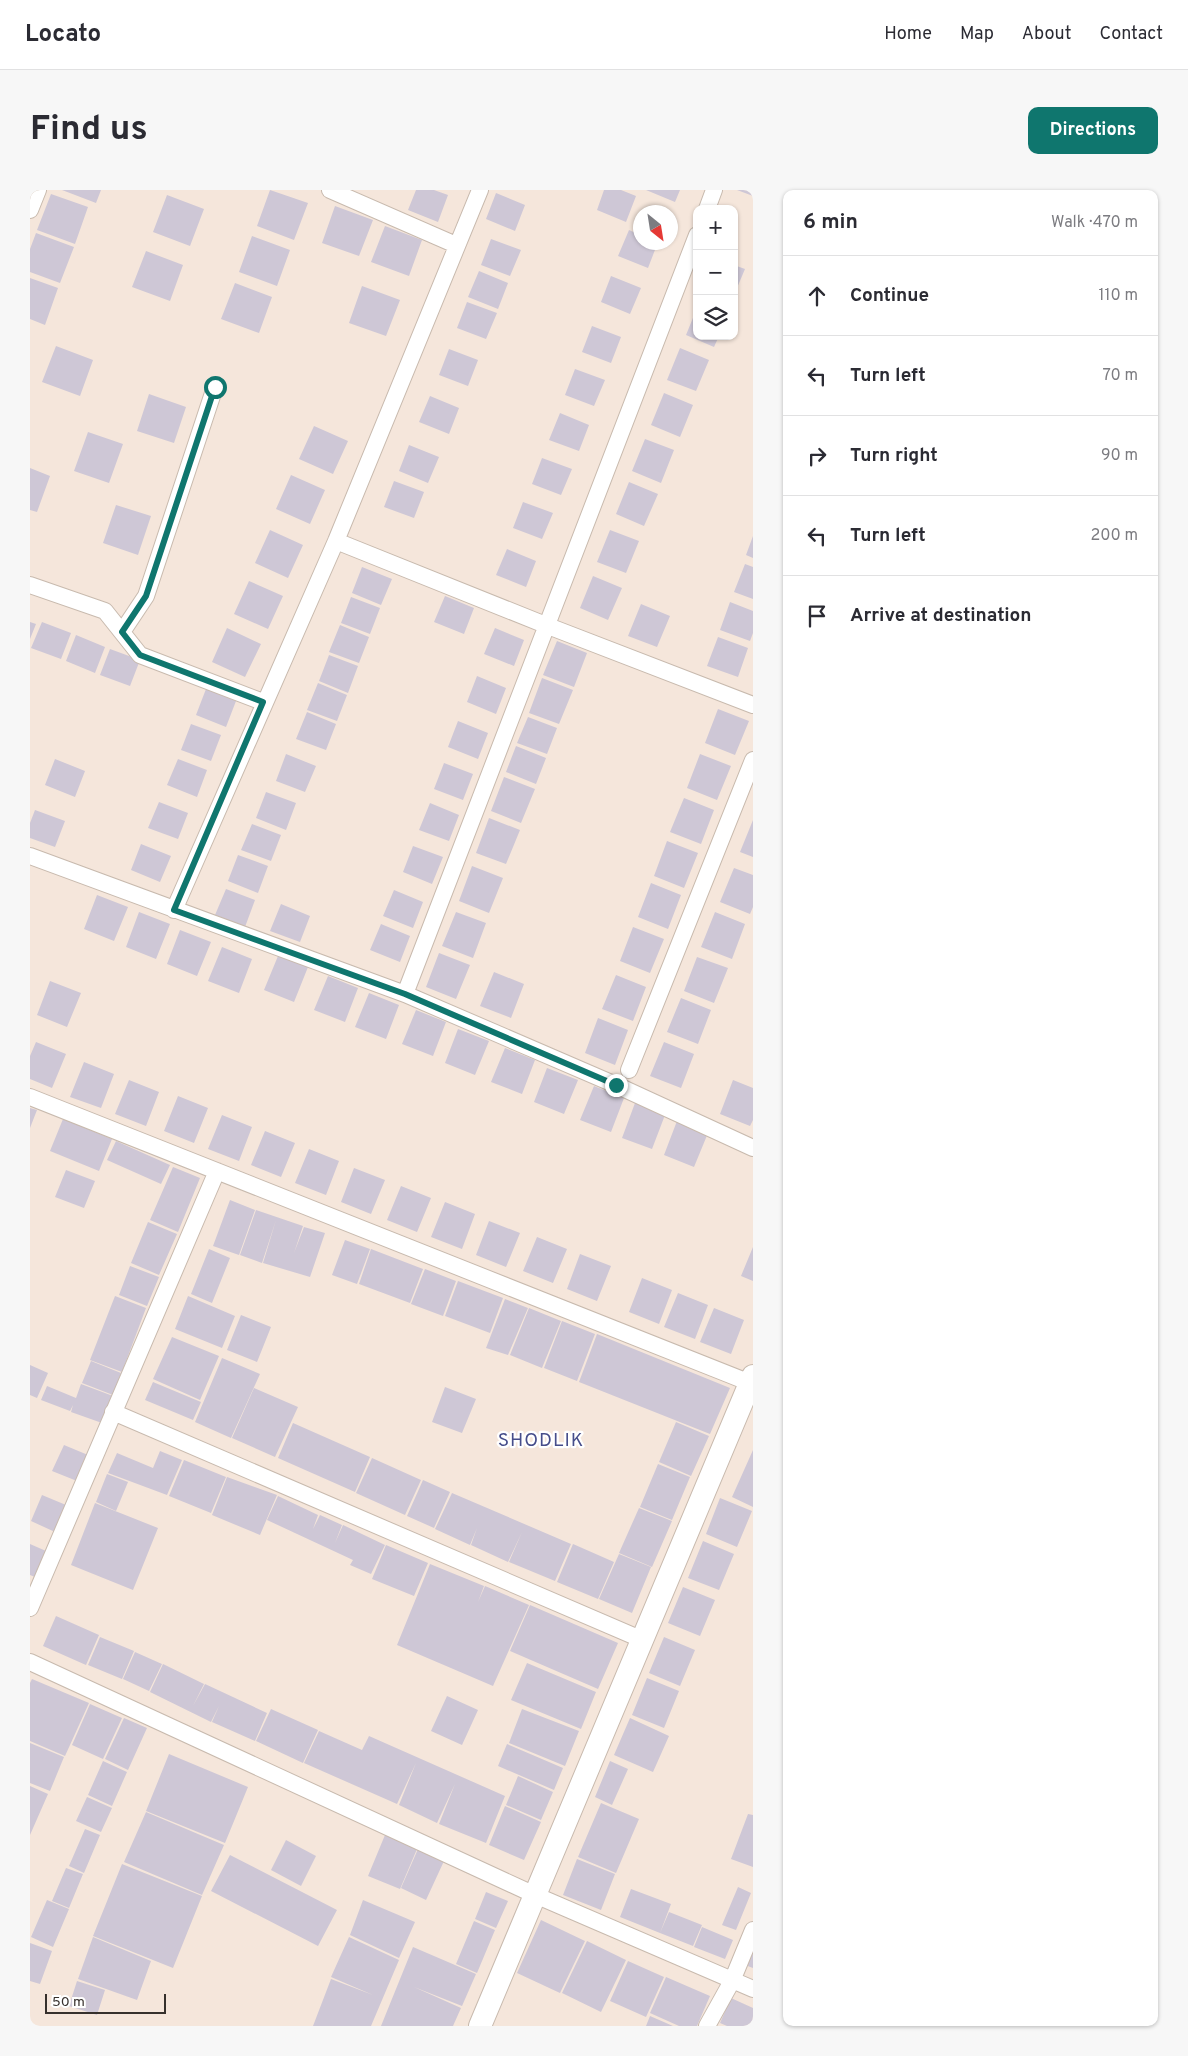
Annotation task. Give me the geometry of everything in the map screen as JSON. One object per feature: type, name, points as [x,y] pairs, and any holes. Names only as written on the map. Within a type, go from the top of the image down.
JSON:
[{"type":"main road","points":[[480,2026],[752,1381]]},
{"type":"street","points":[[30,210],[38,190]]},
{"type":"street","points":[[330,190],[456,246]]},
{"type":"street","points":[[174,910],[263,702],[336,541],[480,190]]},
{"type":"street","points":[[708,205],[714,190]]},
{"type":"street","points":[[405,994],[693,245]]},
{"type":"street","points":[[122,632],[146,596],[215,387]]},
{"type":"street","points":[[336,541],[548,626],[753,705]]},
{"type":"street","points":[[30,585],[105,612],[140,655],[263,702]]},
{"type":"street","points":[[629,1070],[753,760]]},
{"type":"street","points":[[30,856],[405,994],[616,1085],[753,1148]]},
{"type":"street","points":[[30,1097],[752,1381]]},
{"type":"street","points":[[30,1608],[217,1171]]},
{"type":"street","points":[[114,1412],[643,1640]]},
{"type":"street","points":[[30,1662],[535,1896],[753,1989]]},
{"type":"street","points":[[707,2026],[732,1981],[753,1930]]},
{"type":"building","points":[[62,190],[101,190],[96,203]]},
{"type":"building","points":[[270,190],[308,203],[294,240],[257,226]]},
{"type":"building","points":[[416,190],[434,190],[448,195],[438,222],[408,210]]},
{"type":"building","points":[[604,190],[621,190],[636,196],[626,222],[597,210]]},
{"type":"building","points":[[646,190],[680,190],[675,202]]},
{"type":"building","points":[[737,190],[753,190],[753,196]]},
{"type":"building","points":[[496,193],[525,205],[515,231],[486,219]]},
{"type":"building","points":[[51,194],[88,207],[75,244],[37,230]]},
{"type":"building","points":[[167,195],[204,209],[190,246],[153,232]]},
{"type":"building","points":[[335,206],[373,220],[359,256],[322,243]]},
{"type":"building","points":[[385,226],[422,240],[409,276],[371,262]]},
{"type":"building","points":[[629,230],[633,232],[633,250],[655,250],[648,268],[618,256]]},
{"type":"building","points":[[36,233],[74,247],[60,283],[30,272],[30,249]]},
{"type":"building","points":[[252,236],[290,250],[277,286],[239,272]]},
{"type":"building","points":[[491,239],[521,250],[510,276],[481,265]]},
{"type":"building","points":[[146,251],[183,265],[170,301],[132,287]]},
{"type":"building","points":[[738,266],[745,269],[738,286]]},
{"type":"building","points":[[479,271],[508,283],[498,309],[468,297]]},
{"type":"building","points":[[611,276],[641,288],[630,314],[601,302]]},
{"type":"building","points":[[30,278],[58,288],[45,325],[30,319]]},
{"type":"building","points":[[235,283],[272,297],[259,333],[221,319]]},
{"type":"building","points":[[362,286],[400,300],[386,336],[349,323]]},
{"type":"building","points":[[467,302],[497,313],[486,339],[457,328]]},
{"type":"building","points":[[693,318],[693,338],[686,335]]},
{"type":"building","points":[[592,326],[621,337],[611,363],[582,352]]},
{"type":"building","points":[[698,340],[717,340],[714,347]]},
{"type":"building","points":[[56,346],[93,360],[80,396],[42,382]]},
{"type":"building","points":[[680,348],[709,360],[696,391],[667,380]]},
{"type":"building","points":[[449,349],[478,360],[468,386],[439,375]]},
{"type":"building","points":[[575,369],[605,380],[594,406],[565,395]]},
{"type":"building","points":[[664,393],[693,405],[680,437],[651,425]]},
{"type":"building","points":[[149,394],[186,407],[174,443],[137,431]]},
{"type":"building","points":[[430,396],[459,408],[449,434],[419,422]]},
{"type":"building","points":[[560,413],[589,425],[579,451],[549,440]]},
{"type":"building","points":[[314,426],[348,441],[333,474],[299,459]]},
{"type":"building","points":[[88,432],[123,444],[109,483],[74,471]]},
{"type":"building","points":[[645,439],[674,450],[661,483],[632,471]]},
{"type":"building","points":[[409,445],[439,457],[428,483],[399,471]]},
{"type":"building","points":[[542,458],[572,469],[561,495],[532,484]]},
{"type":"building","points":[[30,468],[50,476],[37,512],[30,510]]},
{"type":"building","points":[[291,475],[325,490],[310,524],[276,509]]},
{"type":"building","points":[[394,481],[424,492],[414,518],[384,507]]},
{"type":"building","points":[[629,482],[658,494],[644,526],[616,514]]},
{"type":"building","points":[[523,502],[553,513],[542,539],[513,528]]},
{"type":"building","points":[[116,505],[151,516],[138,555],[103,543]]},
{"type":"building","points":[[270,530],[303,545],[288,578],[255,563]]},
{"type":"building","points":[[610,530],[639,541],[626,573],[597,562]]},
{"type":"building","points":[[753,536],[753,558],[746,555]]},
{"type":"building","points":[[507,549],[536,561],[526,587],[496,575]]},
{"type":"building","points":[[745,564],[753,567],[753,599],[734,592]]},
{"type":"building","points":[[362,567],[392,579],[381,605],[352,593]]},
{"type":"building","points":[[593,576],[622,588],[608,620],[580,608]]},
{"type":"building","points":[[249,581],[283,596],[268,629],[234,614]]},
{"type":"building","points":[[445,596],[474,608],[464,634],[434,622]]},
{"type":"building","points":[[351,597],[380,608],[370,634],[341,623]]},
{"type":"building","points":[[730,602],[753,611],[753,633],[750,641],[720,630]]},
{"type":"building","points":[[641,604],[670,616],[657,647],[628,636]]},
{"type":"building","points":[[30,622],[36,624],[30,639]]},
{"type":"building","points":[[42,622],[71,633],[61,659],[31,648]]},
{"type":"building","points":[[340,625],[369,637],[359,663],[329,652]]},
{"type":"building","points":[[227,628],[261,644],[245,677],[212,662]]},
{"type":"building","points":[[495,628],[524,640],[514,666],[484,654]]},
{"type":"building","points":[[76,635],[105,647],[95,673],[66,661]]},
{"type":"building","points":[[718,637],[748,648],[738,677],[707,666]]},
{"type":"building","points":[[557,641],[587,653],[574,687],[543,675]]},
{"type":"building","points":[[110,649],[140,660],[130,686],[100,675]]},
{"type":"building","points":[[329,655],[358,666],[348,693],[319,681]]},
{"type":"building","points":[[477,676],[506,688],[496,714],[467,702]]},
{"type":"building","points":[[542,678],[573,690],[559,724],[529,713]]},
{"type":"building","points":[[318,683],[347,695],[337,721],[307,710]]},
{"type":"building","points":[[206,689],[236,701],[226,727],[196,715]]},
{"type":"building","points":[[718,709],[749,721],[735,755],[705,743]]},
{"type":"building","points":[[307,712],[336,724],[326,750],[296,739]]},
{"type":"building","points":[[528,717],[557,728],[547,754],[517,743]]},
{"type":"building","points":[[458,721],[488,733],[478,759],[448,747]]},
{"type":"building","points":[[191,724],[221,735],[211,761],[181,750]]},
{"type":"building","points":[[516,746],[546,758],[536,784],[506,772]]},
{"type":"building","points":[[286,754],[316,766],[305,792],[276,781]]},
{"type":"building","points":[[700,754],[731,766],[717,800],[687,788]]},
{"type":"building","points":[[55,759],[85,771],[75,797],[45,785]]},
{"type":"building","points":[[178,759],[207,770],[197,797],[167,785]]},
{"type":"building","points":[[444,763],[473,774],[463,800],[434,789]]},
{"type":"building","points":[[504,777],[535,789],[521,823],[491,811]]},
{"type":"building","points":[[266,792],[296,803],[286,830],[256,818]]},
{"type":"building","points":[[684,798],[714,810],[701,844],[670,832]]},
{"type":"building","points":[[159,802],[188,813],[178,839],[148,828]]},
{"type":"building","points":[[430,803],[459,815],[449,841],[419,830]]},
{"type":"building","points":[[35,810],[65,821],[55,847],[30,838],[30,823]]},
{"type":"building","points":[[489,818],[520,830],[506,864],[476,853]]},
{"type":"building","points":[[753,820],[753,857],[740,852]]},
{"type":"building","points":[[252,824],[281,835],[271,861],[241,850]]},
{"type":"building","points":[[667,841],[698,853],[684,888],[654,876]]},
{"type":"building","points":[[141,844],[171,856],[160,882],[131,870]]},
{"type":"building","points":[[413,846],[443,857],[432,884],[403,872]]},
{"type":"building","points":[[238,855],[268,866],[258,893],[228,881]]},
{"type":"building","points":[[472,866],[503,878],[489,913],[459,901]]},
{"type":"building","points":[[734,868],[753,875],[753,907],[750,914],[720,902]]},
{"type":"building","points":[[651,883],[681,895],[668,929],[638,917]]},
{"type":"building","points":[[226,889],[255,900],[245,927],[215,915]]},
{"type":"building","points":[[394,890],[423,902],[413,928],[383,916]]},
{"type":"building","points":[[97,895],[128,907],[114,941],[84,929]]},
{"type":"building","points":[[281,904],[310,916],[300,942],[270,931]]},
{"type":"building","points":[[139,912],[170,924],[156,959],[126,947]]},
{"type":"building","points":[[456,912],[486,923],[473,958],[442,946]]},
{"type":"building","points":[[715,912],[745,924],[732,959],[701,947]]},
{"type":"building","points":[[381,924],[410,936],[400,962],[370,950]]},
{"type":"building","points":[[633,927],[664,939],[650,973],[620,961]]},
{"type":"building","points":[[180,930],[211,942],[197,976],[167,964]]},
{"type":"building","points":[[222,947],[252,959],[239,993],[208,981]]},
{"type":"building","points":[[439,953],[470,965],[456,999],[426,987]]},
{"type":"building","points":[[278,956],[308,967],[294,1002],[264,990]]},
{"type":"building","points":[[697,957],[728,968],[714,1003],[684,991]]},
{"type":"building","points":[[494,972],[524,984],[511,1018],[480,1006]]},
{"type":"building","points":[[616,975],[646,987],[633,1021],[602,1009]]},
{"type":"building","points":[[328,976],[358,988],[345,1022],[314,1010]]},
{"type":"building","points":[[50,981],[81,993],[67,1027],[37,1015]]},
{"type":"building","points":[[369,993],[399,1005],[386,1039],[355,1027]]},
{"type":"building","points":[[681,998],[711,1010],[698,1044],[667,1032]]},
{"type":"building","points":[[416,1010],[446,1022],[433,1056],[402,1044]]},
{"type":"building","points":[[598,1018],[628,1030],[615,1065],[585,1053]]},
{"type":"building","points":[[458,1029],[489,1041],[475,1075],[445,1063]]},
{"type":"building","points":[[36,1042],[66,1054],[52,1088],[30,1079],[30,1056]]},
{"type":"building","points":[[664,1042],[694,1054],[681,1088],[650,1076]]},
{"type":"building","points":[[505,1048],[535,1060],[522,1094],[491,1082]]},
{"type":"building","points":[[84,1062],[114,1074],[101,1108],[70,1097]]},
{"type":"building","points":[[547,1068],[578,1080],[564,1114],[534,1102]]},
{"type":"building","points":[[129,1080],[159,1092],[146,1126],[115,1114]]},
{"type":"building","points":[[733,1080],[753,1088],[753,1120],[750,1126],[720,1114]]},
{"type":"building","points":[[594,1086],[624,1098],[611,1132],[580,1120]]},
{"type":"building","points":[[178,1096],[208,1108],[194,1143],[164,1131]]},
{"type":"building","points":[[635,1103],[665,1115],[652,1149],[622,1138]]},
{"type":"building","points":[[30,1108],[37,1110],[30,1128]]},
{"type":"building","points":[[222,1115],[252,1127],[239,1161],[208,1149]]},
{"type":"building","points":[[63,1119],[112,1139],[99,1171],[50,1151]]},
{"type":"building","points":[[677,1121],[708,1133],[694,1167],[664,1155]]},
{"type":"building","points":[[265,1131],[295,1143],[281,1177],[251,1165]]},
{"type":"building","points":[[116,1141],[170,1165],[161,1184],[107,1160]]},
{"type":"building","points":[[309,1149],[339,1161],[326,1195],[295,1183]]},
{"type":"building","points":[[173,1167],[200,1178],[178,1232],[150,1220]]},
{"type":"building","points":[[354,1168],[385,1180],[371,1214],[341,1202]]},
{"type":"building","points":[[66,1170],[95,1181],[84,1208],[55,1197]]},
{"type":"building","points":[[401,1186],[431,1198],[417,1232],[387,1220]]},
{"type":"building","points":[[230,1200],[255,1210],[239,1255],[213,1246]]},
{"type":"building","points":[[445,1202],[475,1214],[462,1249],[431,1237]]},
{"type":"building","points":[[256,1210],[303,1226],[294,1253],[304,1227],[325,1233],[310,1277],[263,1263],[276,1220],[262,1263],[240,1255]]},
{"type":"building","points":[[489,1221],[520,1233],[506,1267],[476,1255]]},
{"type":"building","points":[[148,1222],[177,1234],[159,1275],[131,1263]]},
{"type":"building","points":[[537,1237],[567,1249],[553,1283],[523,1271]]},
{"type":"building","points":[[345,1240],[370,1249],[357,1284],[332,1275]]},
{"type":"building","points":[[753,1247],[753,1281],[741,1276]]},
{"type":"building","points":[[209,1249],[230,1258],[212,1303],[191,1294]]},
{"type":"building","points":[[371,1249],[423,1269],[410,1303],[359,1284]]},
{"type":"building","points":[[580,1254],[611,1266],[597,1301],[567,1289]]},
{"type":"building","points":[[130,1266],[159,1277],[147,1306],[119,1295]]},
{"type":"building","points":[[425,1269],[456,1281],[443,1316],[411,1304]]},
{"type":"building","points":[[642,1278],[672,1290],[659,1324],[629,1312]]},
{"type":"building","points":[[458,1281],[503,1298],[490,1333],[445,1316]]},
{"type":"building","points":[[678,1293],[708,1305],[695,1339],[664,1327]]},
{"type":"building","points":[[115,1296],[146,1308],[122,1372],[90,1360]]},
{"type":"building","points":[[188,1296],[235,1316],[222,1348],[175,1329]]},
{"type":"building","points":[[505,1299],[528,1308],[508,1355],[486,1348]]},
{"type":"building","points":[[529,1308],[561,1321],[542,1368],[510,1355]]},
{"type":"building","points":[[714,1308],[744,1320],[731,1354],[700,1342]]},
{"type":"building","points":[[241,1315],[271,1327],[257,1362],[227,1350]]},
{"type":"building","points":[[562,1321],[595,1334],[577,1381],[544,1368]]},
{"type":"building","points":[[597,1334],[730,1388],[710,1434],[579,1382]]},
{"type":"building","points":[[172,1337],[219,1356],[200,1400],[153,1379]]},
{"type":"building","points":[[222,1358],[260,1374],[231,1438],[195,1422]]},
{"type":"building","points":[[91,1361],[121,1373],[113,1395],[82,1383]]},
{"type":"building","points":[[30,1365],[48,1373],[37,1398],[30,1395]]},
{"type":"building","points":[[153,1382],[201,1402],[193,1420],[145,1400]]},
{"type":"building","points":[[81,1384],[113,1396],[102,1423],[71,1412],[73,1405],[70,1411],[41,1400],[47,1386],[76,1398]]},
{"type":"building","points":[[445,1387],[476,1399],[462,1433],[432,1422]]},
{"type":"building","points":[[254,1388],[298,1407],[275,1457],[232,1438]]},
{"type":"building","points":[[676,1422],[709,1436],[691,1476],[659,1462]]},
{"type":"building","points":[[293,1423],[370,1457],[355,1492],[278,1458]]},
{"type":"building","points":[[64,1445],[88,1455],[77,1481],[52,1471]]},
{"type":"building","points":[[753,1450],[753,1507],[732,1497]]},
{"type":"building","points":[[160,1451],[182,1460],[167,1495],[108,1473],[117,1453],[153,1468]]},
{"type":"building","points":[[372,1458],[421,1480],[405,1515],[356,1493]]},
{"type":"building","points":[[184,1460],[226,1477],[211,1513],[169,1496]]},
{"type":"building","points":[[658,1464],[690,1477],[672,1520],[640,1507]]},
{"type":"building","points":[[107,1474],[128,1482],[116,1511],[96,1502]]},
{"type":"building","points":[[227,1477],[277,1495],[260,1535],[212,1515]]},
{"type":"building","points":[[423,1480],[450,1492],[434,1528],[407,1516]]},
{"type":"building","points":[[452,1493],[571,1544],[555,1581],[509,1562],[522,1532],[508,1562],[471,1545],[477,1528],[470,1545],[435,1529]]},
{"type":"building","points":[[42,1495],[66,1505],[55,1532],[31,1521]]},
{"type":"building","points":[[278,1496],[318,1515],[313,1529],[320,1515],[342,1525],[335,1543],[343,1525],[385,1545],[371,1574],[350,1565],[353,1560],[267,1520]]},
{"type":"building","points":[[720,1498],[752,1511],[737,1547],[706,1534]]},
{"type":"building","points":[[95,1503],[158,1528],[133,1590],[71,1565]]},
{"type":"building","points":[[639,1508],[672,1521],[652,1567],[619,1553]]},
{"type":"building","points":[[703,1541],[734,1554],[719,1590],[688,1578]]},
{"type":"building","points":[[30,1544],[46,1551],[35,1577],[30,1575]]},
{"type":"building","points":[[573,1544],[614,1562],[598,1599],[557,1582]]},
{"type":"building","points":[[386,1545],[428,1563],[414,1596],[372,1579]]},
{"type":"building","points":[[619,1554],[651,1567],[632,1613],[599,1599]]},
{"type":"building","points":[[430,1564],[484,1586],[478,1602],[485,1586],[529,1605],[493,1686],[397,1645]]},
{"type":"building","points":[[683,1587],[715,1600],[700,1636],[668,1623]]},
{"type":"building","points":[[530,1605],[618,1643],[598,1689],[510,1651]]},
{"type":"building","points":[[56,1616],[99,1635],[86,1665],[43,1646]]},
{"type":"building","points":[[100,1637],[134,1651],[122,1679],[88,1665]]},
{"type":"building","points":[[664,1637],[695,1650],[680,1686],[649,1673]]},
{"type":"building","points":[[135,1652],[162,1664],[149,1691],[123,1679]]},
{"type":"building","points":[[527,1663],[596,1692],[581,1729],[511,1700]]},
{"type":"building","points":[[163,1664],[204,1684],[193,1706],[205,1684],[267,1713],[255,1741],[212,1722],[219,1706],[211,1722],[150,1692]]},
{"type":"building","points":[[647,1678],[679,1691],[664,1728],[632,1715]]},
{"type":"building","points":[[32,1679],[89,1703],[65,1756],[30,1741],[30,1683]]},
{"type":"building","points":[[447,1696],[478,1710],[462,1745],[431,1731]]},
{"type":"building","points":[[90,1704],[122,1718],[103,1759],[72,1745]]},
{"type":"building","points":[[271,1709],[318,1730],[303,1763],[256,1741]]},
{"type":"building","points":[[522,1709],[579,1731],[565,1766],[509,1743]]},
{"type":"building","points":[[124,1718],[147,1728],[128,1770],[105,1759]]},
{"type":"building","points":[[630,1718],[669,1736],[653,1772],[614,1755]]},
{"type":"building","points":[[319,1731],[362,1750],[369,1736],[505,1796],[486,1843],[439,1824],[455,1784],[437,1823],[399,1805],[416,1763],[397,1804],[304,1763]]},
{"type":"building","points":[[30,1743],[64,1757],[50,1791],[30,1783]]},
{"type":"building","points":[[507,1744],[563,1768],[554,1790],[498,1766]]},
{"type":"building","points":[[169,1754],[248,1787],[225,1843],[146,1811]]},
{"type":"building","points":[[103,1761],[127,1772],[112,1806],[88,1795]]},
{"type":"building","points":[[610,1761],[628,1769],[612,1805],[595,1797]]},
{"type":"building","points":[[518,1776],[553,1792],[541,1820],[506,1805]]},
{"type":"building","points":[[30,1786],[48,1794],[30,1835]]},
{"type":"building","points":[[87,1797],[112,1808],[101,1832],[76,1821]]},
{"type":"building","points":[[601,1803],[639,1819],[616,1873],[578,1857]]},
{"type":"building","points":[[505,1806],[541,1822],[524,1860],[489,1845]]},
{"type":"building","points":[[146,1812],[224,1845],[202,1895],[124,1862]]},
{"type":"building","points":[[748,1814],[753,1815],[753,1867],[731,1859]]},
{"type":"building","points":[[85,1829],[100,1835],[84,1873],[69,1866]]},
{"type":"building","points":[[385,1835],[417,1849],[400,1889],[368,1876]]},
{"type":"building","points":[[286,1840],[316,1856],[301,1886],[271,1870]]},
{"type":"building","points":[[418,1849],[444,1861],[426,1900],[401,1888]]},
{"type":"building","points":[[230,1855],[337,1910],[318,1946],[211,1891]]},
{"type":"building","points":[[577,1859],[615,1874],[601,1910],[563,1895]]},
{"type":"building","points":[[122,1864],[202,1896],[173,1968],[93,1936]]},
{"type":"building","points":[[66,1868],[83,1874],[69,1908],[52,1901]]},
{"type":"building","points":[[738,1887],[751,1893],[736,1930],[722,1925]]},
{"type":"building","points":[[631,1889],[671,1904],[660,1933],[620,1917]]},
{"type":"building","points":[[486,1892],[508,1901],[496,1928],[475,1919]]},
{"type":"building","points":[[47,1900],[69,1909],[53,1947],[31,1937]]},
{"type":"building","points":[[363,1900],[415,1922],[399,1958],[350,1935]]},
{"type":"building","points":[[669,1912],[702,1925],[693,1946],[660,1933]]},
{"type":"building","points":[[541,1920],[585,1941],[560,1993],[517,1973]]},
{"type":"building","points":[[474,1921],[495,1930],[477,1973],[456,1964]]},
{"type":"building","points":[[702,1927],[733,1940],[725,1959],[694,1947]]},
{"type":"building","points":[[93,1937],[151,1961],[137,2000],[78,1979]]},
{"type":"building","points":[[349,1937],[399,1960],[371,2026],[313,2026],[331,1979],[373,1995],[331,1977]]},
{"type":"building","points":[[587,1941],[626,1960],[601,2012],[562,1993]]},
{"type":"building","points":[[30,1943],[52,1951],[40,1984],[30,1981]]},
{"type":"building","points":[[413,1947],[476,1974],[462,2006],[414,1987],[461,2008],[453,2026],[381,2026]]},
{"type":"building","points":[[753,1949],[753,1968],[745,1965]]},
{"type":"building","points":[[628,1961],[664,1977],[646,2017],[610,2001]]},
{"type":"building","points":[[666,1977],[710,1996],[697,2026],[679,2026],[650,2013]]},
{"type":"building","points":[[77,1981],[105,1990],[97,2015],[69,2006]]},
{"type":"building","points":[[731,1998],[753,2008],[753,2026],[727,2026],[720,2023]]},
{"type":"building","points":[[650,2016],[673,2026],[646,2026]]},
{"type":"district","name":"SHODLIK","points":[[541,1439]]},
{"type":"route","points":[[215,387],[146,596],[122,632],[140,655],[263,702],[174,910],[405,994],[616,1085]]}]
